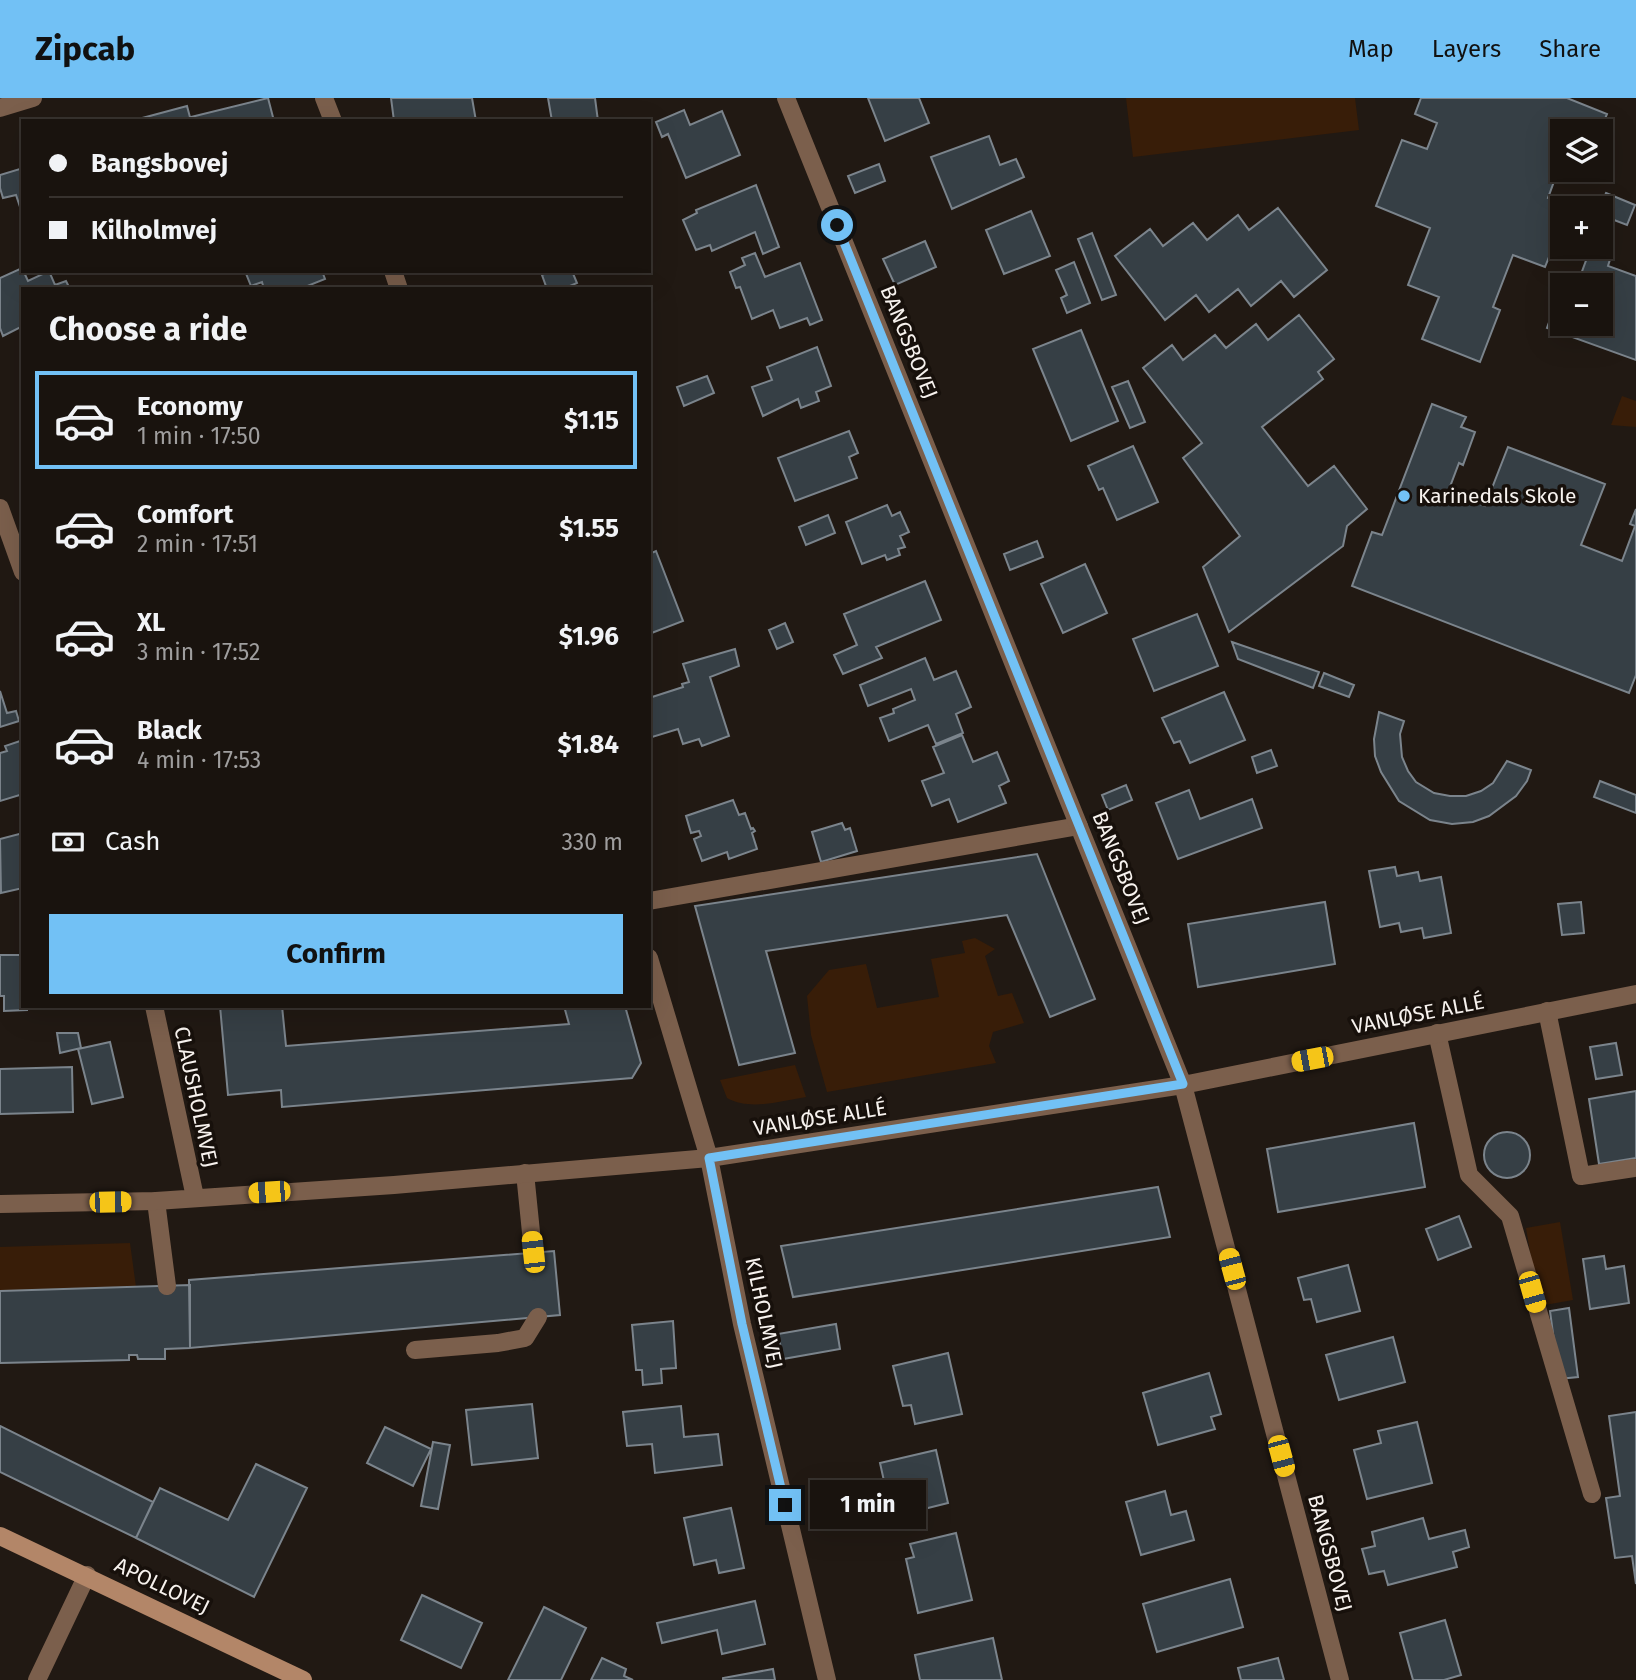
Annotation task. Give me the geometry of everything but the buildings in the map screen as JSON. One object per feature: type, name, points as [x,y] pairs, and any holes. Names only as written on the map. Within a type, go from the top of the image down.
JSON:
[{"type":"street","points":[[0,108],[33,98]]},
{"type":"street","points":[[324,98],[332,119]]},
{"type":"street","name":"BANGSBOVEJ","points":[[786,98],[1183,1084],[1340,1680]]},
{"type":"street","points":[[0,508],[21,566]]},
{"type":"street","points":[[651,901],[1079,826]]},
{"type":"street","name":"KILHOLMVEJ","points":[[651,965],[709,1158],[742,1324],[827,1680]]},
{"type":"street","name":"VANLØSE ALLÉ","points":[[0,1204],[156,1201],[394,1185],[709,1158],[1183,1084],[1636,994]]},
{"type":"street","name":"CLAUSHOLMVEJ","points":[[154,1008],[195,1197]]},
{"type":"street","points":[[1547,1012],[1581,1176],[1634,1168]]},
{"type":"street","points":[[1437,1033],[1469,1175],[1510,1216],[1591,1494]]},
{"type":"street","points":[[525,1173],[533,1252]]},
{"type":"street","points":[[156,1201],[167,1286]]},
{"type":"street","points":[[415,1350],[525,1338],[538,1317]]},
{"type":"street","name":"APOLLOVEJ","points":[[0,1535],[303,1680]]},
{"type":"street","points":[[37,1680],[87,1575]]},
{"type":"shaded area","points":[[1126,98],[1355,98],[1359,130],[1133,157]]},
{"type":"shaded area","points":[[1622,396],[1636,401],[1636,427],[1611,425]]},
{"type":"shaded area","points":[[975,938],[995,949],[985,956],[998,996],[1012,993],[1024,1023],[993,1032],[989,1046],[996,1063],[827,1092],[811,1035],[807,996],[829,970],[866,964],[877,1008],[939,997],[931,959],[965,953],[962,941]]},
{"type":"shaded area","points":[[795,1065],[806,1097],[765,1104],[746,1104],[727,1098],[720,1080]]},
{"type":"shaded area","points":[[1560,1222],[1573,1300],[1539,1306],[1526,1228]]},
{"type":"shaded area","points":[[130,1243],[136,1287],[0,1291],[0,1247]]},
{"type":"place","name":"Karinedals Skole","points":[[1404,496]]},
{"type":"route","points":[[785,1505],[742,1324],[709,1158],[1183,1084],[837,225]]}]
